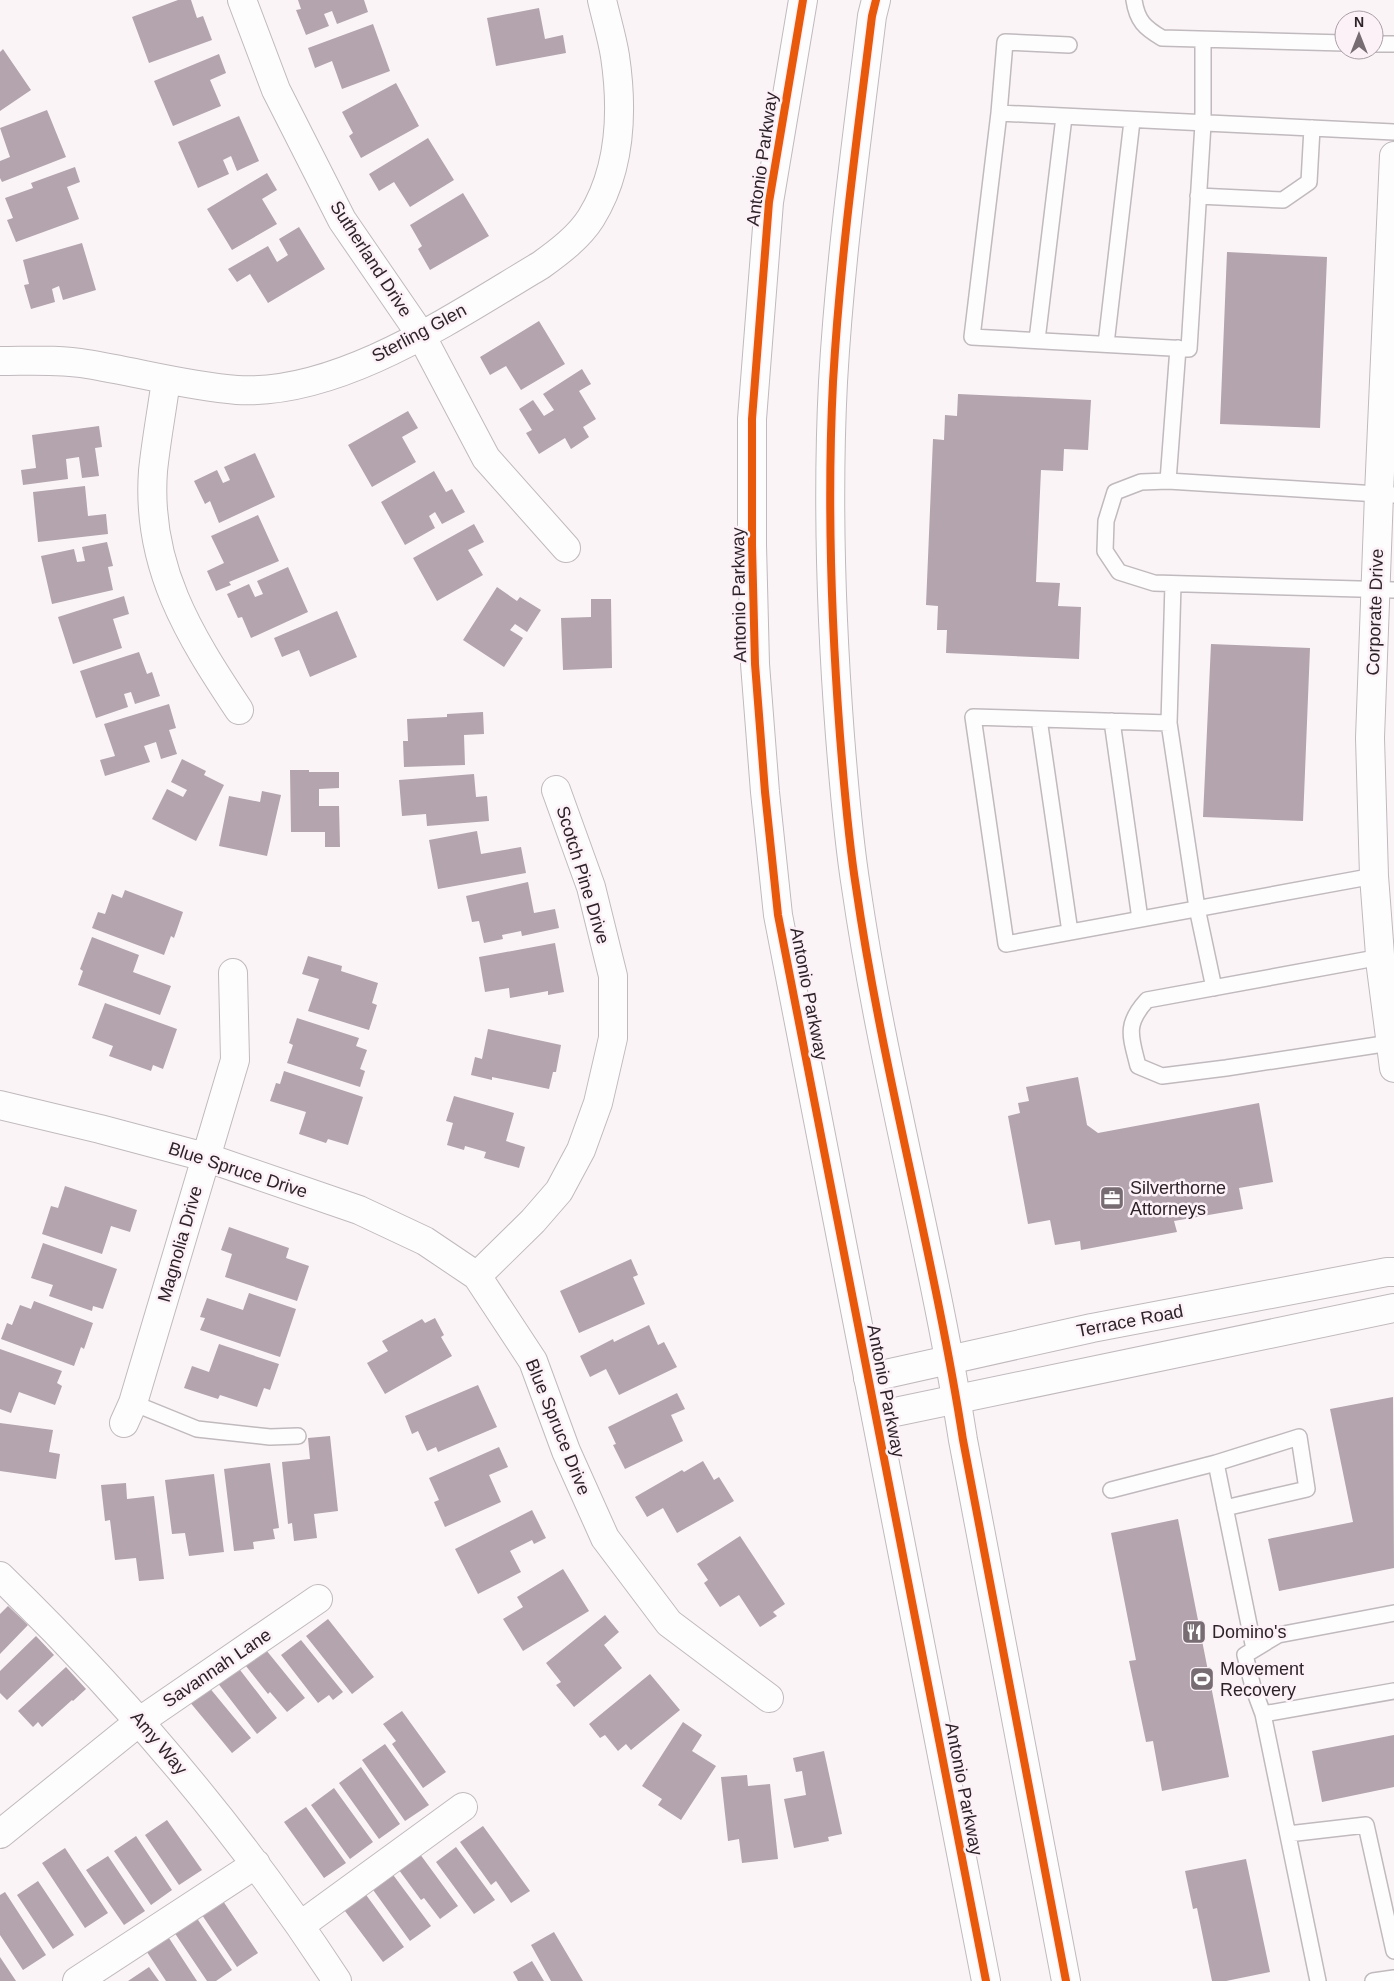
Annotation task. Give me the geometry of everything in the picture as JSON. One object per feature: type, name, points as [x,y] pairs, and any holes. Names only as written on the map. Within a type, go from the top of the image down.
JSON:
[{"type":"street","name":"Sutherland Drive","points":[[242,0],[276,90],[342,220],[421,335],[486,458],[566,548]]},
{"type":"street","name":"Sterling Glen","points":[[0,360],[85,364],[166,380],[236,390],[269,389],[303,384],[349,369],[421,335],[556,254],[590,220],[600,201],[614,161],[618,138],[618,81],[602,0]]},
{"type":"street","name":"Antonio Parkway","points":[[803,0],[769,202],[752,420],[752,545],[755,664],[764,792],[778,914],[986,1981]]},
{"type":"street","points":[[876,0],[872,16],[842,271],[833,384],[830,578],[835,674],[855,883],[868,967],[950,1360],[963,1440],[1066,1981]]},
{"type":"street","name":"Corporate Drive","points":[[1392,1055],[1386,964],[1374,876],[1370,738],[1384,590],[1394,156]]},
{"type":"street","points":[[166,380],[153,471],[154,512],[161,557],[171,593],[186,626],[210,667],[239,710]]},
{"type":"street","name":"Scotch Pine Drive","points":[[477,1276],[533,1221],[559,1191],[581,1150],[595,1111],[613,1038],[613,976],[591,887],[556,790]]},
{"type":"street","name":"Magnolia Drive","points":[[129,1413],[235,1060],[233,974]]},
{"type":"street","name":"Blue Spruce Drive","points":[[0,1105],[205,1157],[359,1210],[426,1241],[477,1276],[533,1361],[566,1451],[605,1538],[669,1623],[769,1698]]},
{"type":"street","name":"Terrace Road","points":[[868,1378],[1092,1328],[1394,1272]]},
{"type":"street","points":[[876,1416],[1394,1308]]},
{"type":"street","name":"Amy Way","points":[[0,1576],[109,1686],[227,1825],[301,1925],[338,1981]]},
{"type":"street","name":"Savannah Lane","points":[[0,1834],[140,1721],[318,1599]]},
{"type":"street","points":[[301,1925],[463,1806]]},
{"type":"street","points":[[92,1977],[256,1864]]},
{"type":"lane","points":[[1134,0],[1136,12],[1146,28],[1162,38],[1334,43]]},
{"type":"lane","points":[[1069,45],[1004,42],[998,114],[972,336],[1188,349],[1203,124],[1203,40]]},
{"type":"lane","points":[[998,114],[1394,132]]},
{"type":"lane","points":[[1037,340],[1064,117]]},
{"type":"lane","points":[[1106,344],[1132,121]]},
{"type":"lane","points":[[1198,196],[1283,200],[1309,182],[1312,128]]},
{"type":"lane","points":[[1168,480],[1178,348]]},
{"type":"lane","points":[[1384,590],[1154,583],[1120,572],[1105,551],[1106,520],[1114,492],[1141,482],[1168,480],[1386,495]]},
{"type":"lane","points":[[1173,584],[1169,723],[1197,908],[1214,988]]},
{"type":"lane","points":[[1169,723],[973,717],[1006,944],[1374,876]]},
{"type":"lane","points":[[1039,719],[1070,932]]},
{"type":"lane","points":[[1112,721],[1140,919]]},
{"type":"lane","points":[[1386,964],[1214,988],[1147,1000],[1135,1013],[1130,1035],[1138,1066],[1162,1076],[1226,1068],[1392,1055]]},
{"type":"lane","points":[[129,1413],[197,1428],[270,1436],[298,1436]]},
{"type":"lane","points":[[1111,1490],[1216,1464],[1299,1437],[1307,1489],[1225,1508]]},
{"type":"lane","points":[[1216,1464],[1254,1649]]},
{"type":"lane","points":[[1318,1981],[1263,1714],[1253,1687],[1245,1655],[1278,1635],[1394,1613]]},
{"type":"lane","points":[[1263,1714],[1394,1691]]},
{"type":"lane","points":[[1288,1834],[1366,1825],[1394,1951]]},
{"type":"lane","points":[[1373,1981],[1394,1978]]},
{"type":"building","points":[[178,0],[191,0],[197,18],[203,16],[212,40],[149,63],[132,17]]},
{"type":"building","points":[[298,0],[364,0],[368,12],[337,24],[332,11],[324,14],[329,26],[306,35],[296,10],[301,9]]},
{"type":"building","points":[[539,8],[545,39],[563,35],[566,53],[496,66],[487,18]]},
{"type":"building","points":[[373,24],[390,71],[342,89],[332,61],[315,68],[308,48]]},
{"type":"building","points":[[3,49],[31,90],[0,111],[0,52]]},
{"type":"building","points":[[219,54],[226,73],[210,80],[221,106],[173,126],[154,81]]},
{"type":"building","points":[[396,83],[419,126],[361,158],[349,136],[353,133],[342,112]]},
{"type":"building","points":[[47,110],[66,157],[2,182],[0,178],[0,161],[10,157],[0,128]]},
{"type":"building","points":[[239,116],[259,161],[237,171],[231,156],[223,160],[229,174],[198,188],[178,142]]},
{"type":"building","points":[[428,138],[454,180],[410,207],[394,182],[379,191],[369,174]]},
{"type":"building","points":[[75,167],[80,182],[67,187],[79,219],[16,242],[7,220],[13,218],[5,198],[33,188],[31,183]]},
{"type":"building","points":[[267,173],[277,190],[262,199],[277,224],[232,250],[207,209]]},
{"type":"building","points":[[463,193],[489,236],[430,270],[418,249],[422,246],[410,225]]},
{"type":"building","points":[[299,227],[325,269],[268,303],[250,274],[237,282],[228,269],[268,246],[277,262],[288,255],[279,239]]},
{"type":"building","points":[[82,243],[96,290],[63,300],[59,286],[52,289],[55,302],[31,309],[24,285],[29,284],[23,260]]},
{"type":"building","points":[[1227,252],[1327,257],[1320,428],[1220,424]]},
{"type":"building","points":[[539,321],[565,364],[521,390],[506,366],[490,375],[480,357]]},
{"type":"building","points":[[582,369],[591,384],[579,391],[596,419],[583,427],[589,437],[571,449],[565,438],[539,454],[526,433],[532,430],[519,409],[533,400],[544,416],[554,410],[543,394]]},
{"type":"building","points":[[958,394],[1091,400],[1088,450],[1064,449],[1063,471],[1041,470],[1036,582],[1060,583],[1058,606],[1081,607],[1079,659],[946,653],[947,630],[937,630],[938,606],[926,605],[933,439],[944,440],[945,415],[957,416]]},
{"type":"building","points":[[408,411],[418,428],[402,437],[416,462],[372,487],[348,445]]},
{"type":"building","points":[[99,426],[102,447],[95,448],[99,476],[82,478],[79,457],[66,459],[68,479],[23,485],[21,470],[36,468],[32,435]]},
{"type":"building","points":[[255,453],[275,497],[219,523],[210,501],[205,504],[194,481],[217,470],[223,483],[230,480],[224,467]]},
{"type":"building","points":[[434,471],[446,492],[452,489],[465,512],[442,524],[435,512],[429,516],[435,528],[405,545],[381,502]]},
{"type":"building","points":[[85,486],[88,516],[106,514],[108,534],[38,542],[33,492]]},
{"type":"building","points":[[258,515],[279,561],[229,582],[231,585],[216,591],[207,571],[224,563],[211,536]]},
{"type":"building","points":[[474,524],[484,542],[468,550],[483,575],[437,601],[413,558]]},
{"type":"building","points":[[107,542],[113,566],[108,567],[113,590],[52,604],[41,556],[74,549],[77,562],[85,561],[82,547]]},
{"type":"building","points":[[288,567],[308,612],[251,638],[242,617],[238,618],[227,594],[249,584],[255,597],[263,594],[257,581]]},
{"type":"building","points":[[497,587],[517,601],[520,597],[541,610],[527,632],[515,624],[510,630],[523,638],[504,667],[463,640]]},
{"type":"building","points":[[124,596],[129,614],[113,619],[122,648],[73,664],[58,617]]},
{"type":"building","points":[[591,599],[611,599],[612,668],[563,670],[561,618],[591,617]]},
{"type":"building","points":[[337,611],[357,657],[310,677],[299,650],[282,657],[274,638]]},
{"type":"building","points":[[1211,644],[1310,648],[1303,821],[1203,817]]},
{"type":"building","points":[[139,652],[147,674],[152,672],[160,696],[135,704],[131,692],[124,694],[128,707],[96,718],[80,671]]},
{"type":"building","points":[[169,704],[176,728],[169,730],[177,754],[161,759],[156,742],[144,746],[150,762],[105,776],[100,760],[115,756],[104,724]]},
{"type":"building","points":[[483,712],[484,734],[464,735],[465,765],[404,767],[403,741],[408,741],[407,719],[447,717],[447,714]]},
{"type":"building","points":[[182,759],[206,771],[204,775],[224,785],[196,841],[152,819],[167,789],[183,797],[187,790],[171,782]]},
{"type":"building","points":[[290,770],[339,772],[339,788],[319,789],[319,806],[339,806],[340,847],[325,847],[325,832],[291,832]]},
{"type":"building","points":[[474,774],[476,797],[487,796],[489,821],[427,826],[426,814],[402,816],[399,780]]},
{"type":"building","points":[[262,791],[281,795],[267,856],[219,846],[229,796],[260,802]]},
{"type":"building","points":[[477,831],[481,854],[521,847],[526,873],[438,889],[429,840]]},
{"type":"building","points":[[528,882],[534,913],[555,909],[559,928],[522,936],[521,931],[502,935],[503,939],[484,943],[479,921],[472,922],[466,896]]},
{"type":"building","points":[[125,890],[183,912],[174,938],[171,936],[164,955],[92,928],[98,912],[105,914],[112,894],[122,898]]},
{"type":"building","points":[[92,937],[139,955],[133,972],[171,986],[160,1015],[78,985],[83,971],[80,969]]},
{"type":"building","points":[[555,943],[564,992],[548,995],[548,991],[510,998],[509,988],[485,992],[479,957]]},
{"type":"building","points":[[308,956],[342,966],[341,971],[378,983],[372,1003],[377,1005],[369,1030],[308,1011],[319,979],[302,974]]},
{"type":"building","points":[[105,1003],[177,1029],[163,1069],[153,1065],[151,1071],[109,1056],[113,1046],[92,1038]]},
{"type":"building","points":[[297,1018],[359,1038],[356,1046],[367,1050],[360,1069],[365,1071],[360,1087],[287,1063],[293,1045],[289,1043]]},
{"type":"building","points":[[488,1029],[561,1045],[556,1072],[553,1072],[549,1089],[492,1077],[492,1080],[471,1075],[475,1057],[482,1059]]},
{"type":"building","points":[[284,1071],[363,1097],[348,1145],[328,1139],[326,1143],[299,1134],[306,1112],[270,1101],[276,1083],[280,1084]]},
{"type":"building","points":[[1078,1077],[1087,1125],[1098,1133],[1259,1103],[1273,1182],[1239,1188],[1243,1209],[1174,1221],[1177,1232],[1081,1250],[1080,1241],[1055,1245],[1050,1220],[1028,1224],[1008,1116],[1020,1113],[1018,1103],[1029,1101],[1026,1087]]},
{"type":"building","points":[[454,1096],[514,1113],[506,1141],[525,1147],[519,1168],[484,1158],[486,1152],[465,1146],[464,1150],[447,1145],[453,1123],[446,1121]]},
{"type":"building","points":[[65,1186],[137,1210],[130,1232],[111,1226],[102,1254],[42,1234],[51,1206],[58,1208]]},
{"type":"building","points":[[229,1227],[289,1248],[286,1258],[309,1266],[297,1301],[225,1277],[232,1254],[221,1250]]},
{"type":"building","points":[[43,1243],[117,1269],[103,1309],[93,1306],[92,1311],[49,1296],[53,1285],[31,1278]]},
{"type":"building","points":[[631,1259],[638,1275],[633,1277],[645,1304],[579,1333],[560,1291]]},
{"type":"building","points":[[249,1293],[296,1309],[280,1357],[200,1330],[205,1318],[200,1317],[207,1298],[243,1310]]},
{"type":"building","points":[[34,1301],[93,1323],[84,1349],[81,1347],[74,1366],[1,1339],[7,1323],[12,1325],[20,1305],[31,1309]]},
{"type":"building","points":[[435,1318],[444,1335],[441,1337],[452,1356],[385,1394],[367,1363],[388,1351],[382,1341],[422,1319],[425,1323]]},
{"type":"building","points":[[649,1325],[658,1345],[664,1342],[677,1367],[619,1395],[606,1369],[590,1377],[580,1356],[613,1339],[614,1342]]},
{"type":"building","points":[[219,1344],[279,1364],[270,1390],[264,1388],[257,1407],[220,1395],[218,1399],[184,1388],[192,1366],[209,1372]]},
{"type":"building","points":[[0,1349],[62,1371],[57,1383],[62,1386],[55,1405],[19,1392],[11,1413],[0,1409]]},
{"type":"building","points":[[478,1385],[497,1427],[438,1452],[436,1447],[427,1451],[418,1431],[412,1434],[405,1416]]},
{"type":"building","points":[[677,1393],[685,1409],[671,1415],[683,1441],[625,1469],[613,1445],[616,1444],[608,1427]]},
{"type":"building","points":[[1393,1397],[1394,1568],[1279,1591],[1268,1539],[1353,1522],[1330,1409]]},
{"type":"building","points":[[0,1423],[53,1430],[49,1452],[60,1454],[56,1479],[0,1471]]},
{"type":"building","points":[[330,1436],[338,1511],[314,1514],[317,1538],[294,1541],[292,1523],[288,1524],[282,1462],[310,1459],[308,1438]]},
{"type":"building","points":[[499,1447],[508,1467],[489,1475],[501,1502],[445,1527],[434,1502],[439,1500],[429,1478]]},
{"type":"building","points":[[703,1461],[714,1480],[719,1477],[734,1501],[677,1533],[663,1508],[647,1517],[635,1497],[682,1470],[684,1472]]},
{"type":"building","points":[[270,1463],[279,1528],[273,1529],[275,1539],[253,1542],[254,1549],[234,1551],[224,1469]]},
{"type":"building","points":[[214,1474],[224,1552],[189,1556],[185,1533],[172,1534],[165,1480]]},
{"type":"building","points":[[126,1483],[127,1499],[154,1496],[164,1579],[139,1581],[136,1558],[115,1560],[110,1520],[105,1521],[101,1485]]},
{"type":"building","points":[[532,1510],[546,1538],[534,1544],[532,1540],[510,1551],[521,1572],[478,1594],[455,1549]]},
{"type":"building","points":[[1178,1519],[1229,1777],[1162,1791],[1153,1741],[1146,1742],[1129,1661],[1136,1660],[1111,1533]]},
{"type":"building","points":[[740,1536],[785,1604],[773,1612],[777,1616],[760,1627],[739,1595],[720,1607],[704,1583],[708,1580],[697,1564]]},
{"type":"building","points":[[563,1569],[589,1611],[523,1651],[503,1619],[523,1607],[517,1597]]},
{"type":"building","points":[[8,1606],[28,1625],[0,1654],[0,1614]]},
{"type":"building","points":[[605,1615],[619,1632],[604,1645],[622,1668],[574,1707],[556,1685],[561,1682],[546,1663]]},
{"type":"building","points":[[328,1619],[374,1677],[352,1694],[306,1636]]},
{"type":"building","points":[[36,1636],[54,1655],[7,1700],[0,1693],[0,1671]]},
{"type":"building","points":[[301,1640],[343,1692],[333,1700],[329,1695],[318,1703],[281,1655]]},
{"type":"building","points":[[262,1645],[305,1698],[287,1712],[270,1692],[268,1694],[242,1661]]},
{"type":"building","points":[[237,1666],[277,1718],[257,1734],[217,1682]]},
{"type":"building","points":[[66,1667],[86,1689],[42,1727],[38,1722],[33,1727],[18,1711]]},
{"type":"building","points":[[650,1674],[680,1710],[631,1750],[626,1744],[618,1751],[605,1735],[600,1738],[589,1724]]},
{"type":"building","points":[[208,1686],[251,1738],[232,1753],[189,1701]]},
{"type":"building","points":[[402,1711],[446,1772],[423,1788],[392,1744],[396,1741],[383,1724]]},
{"type":"building","points":[[683,1722],[702,1735],[692,1751],[716,1766],[681,1820],[658,1805],[662,1799],[642,1786]]},
{"type":"building","points":[[1394,1735],[1394,1787],[1322,1802],[1312,1751]]},
{"type":"building","points":[[385,1744],[429,1805],[405,1821],[362,1760]]},
{"type":"building","points":[[824,1751],[842,1834],[828,1837],[829,1841],[794,1848],[784,1799],[806,1795],[802,1771],[796,1772],[793,1758]]},
{"type":"building","points":[[361,1767],[400,1824],[379,1839],[339,1783]]},
{"type":"building","points":[[747,1775],[748,1786],[770,1784],[778,1859],[742,1863],[739,1839],[728,1841],[721,1777]]},
{"type":"building","points":[[334,1788],[373,1842],[350,1859],[311,1805]]},
{"type":"building","points":[[306,1807],[346,1863],[324,1878],[284,1822]]},
{"type":"building","points":[[167,1820],[202,1870],[179,1885],[145,1835]]},
{"type":"building","points":[[483,1826],[530,1891],[511,1903],[496,1881],[491,1885],[460,1842]]},
{"type":"building","points":[[136,1836],[172,1890],[151,1905],[114,1851]]},
{"type":"building","points":[[456,1847],[495,1900],[474,1914],[436,1862]]},
{"type":"building","points":[[65,1848],[108,1913],[85,1928],[42,1863]]},
{"type":"building","points":[[417,1850],[458,1906],[440,1919],[424,1898],[421,1900],[396,1866]]},
{"type":"building","points":[[108,1856],[145,1911],[124,1925],[86,1870]]},
{"type":"building","points":[[1246,1859],[1270,1972],[1226,1981],[1212,1981],[1197,1908],[1193,1909],[1185,1871]]},
{"type":"building","points":[[391,1872],[431,1926],[410,1941],[371,1887]]},
{"type":"building","points":[[38,1881],[74,1935],[53,1949],[17,1895]]},
{"type":"building","points":[[5,1892],[46,1955],[23,1970],[0,1935],[0,1895]]},
{"type":"building","points":[[364,1892],[404,1947],[383,1962],[342,1907]]},
{"type":"building","points":[[221,1898],[258,1953],[237,1967],[200,1912]]},
{"type":"building","points":[[194,1914],[232,1970],[216,1981],[207,1981],[172,1929]]},
{"type":"building","points":[[554,1932],[583,1981],[551,1981],[531,1945]]},
{"type":"building","points":[[167,1935],[197,1981],[166,1981],[145,1949]]},
{"type":"building","points":[[0,1957],[16,1981],[0,1981]]},
{"type":"building","points":[[532,1961],[544,1981],[518,1981],[513,1972]]},
{"type":"building","points":[[149,1967],[159,1981],[128,1981]]},
{"type":"cycle path","points":[[803,0],[769,202],[752,419],[752,545],[755,664],[765,792],[778,915],[986,1981]]},
{"type":"cycle path","points":[[876,0],[872,16],[844,244],[831,426],[830,515],[832,603],[846,812],[867,957],[938,1301],[1066,1981]]},
{"type":"place","name":"Silverthorne Attorneys","points":[[1112,1198]]},
{"type":"place","name":"Domino's","points":[[1194,1632]]},
{"type":"place","name":"Movement Recovery","points":[[1202,1679]]}]
